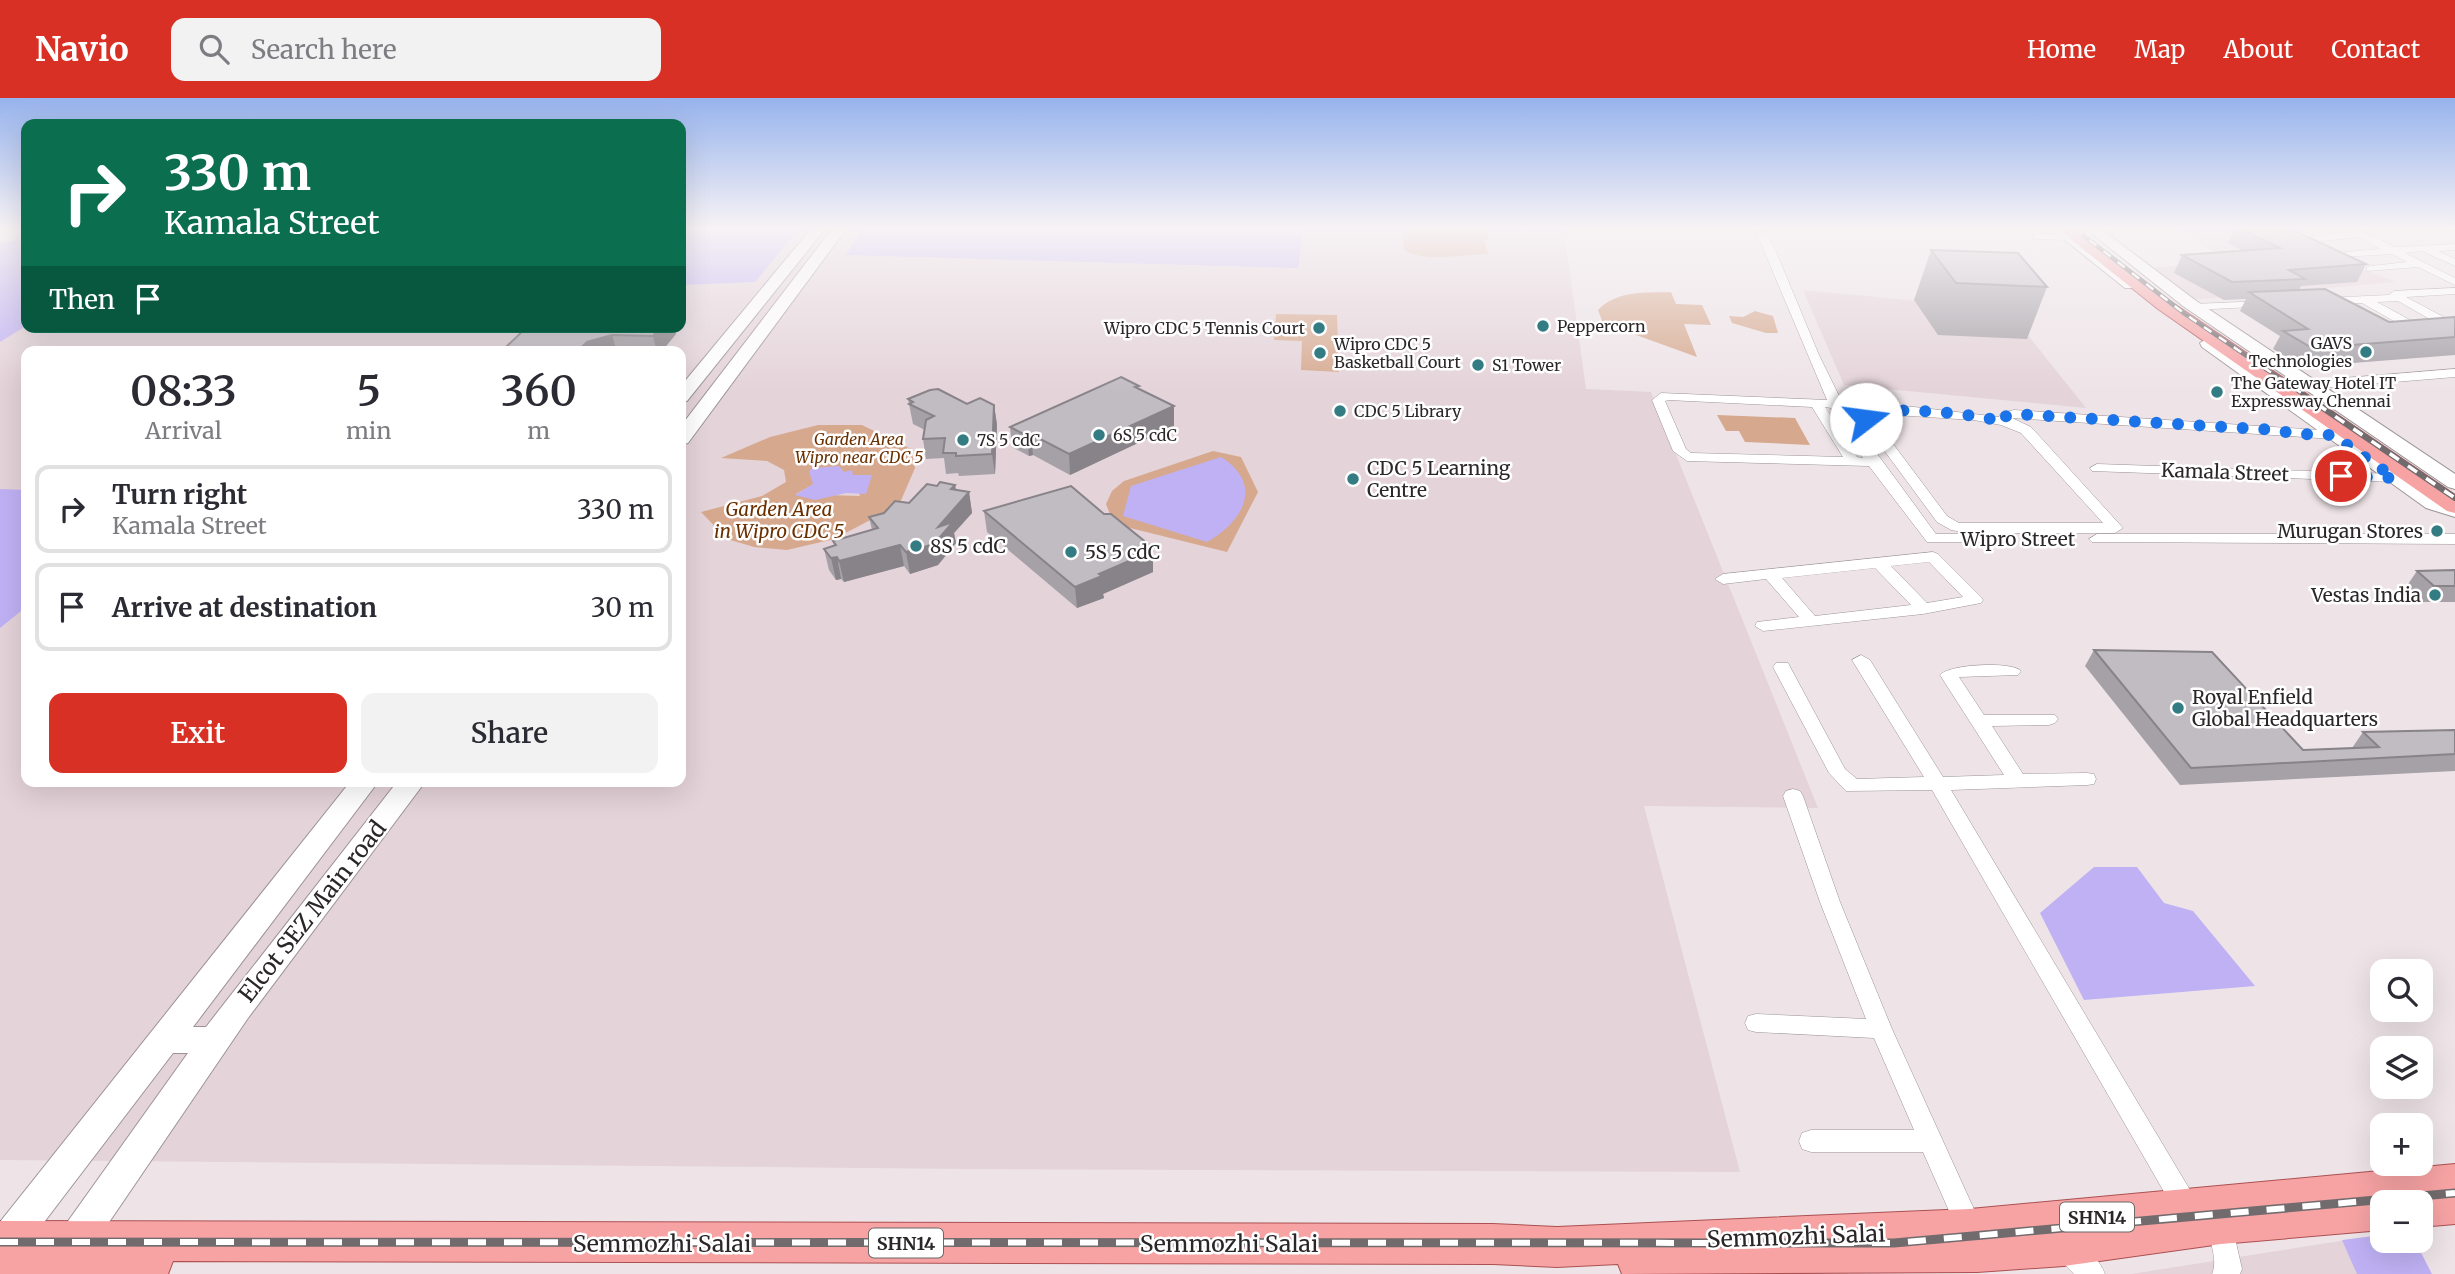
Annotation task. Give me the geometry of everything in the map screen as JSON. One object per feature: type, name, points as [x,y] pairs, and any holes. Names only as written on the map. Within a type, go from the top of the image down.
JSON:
[{"type":"main road","points":[[2152,284],[2455,492]]},
{"type":"main road","points":[[2284,373],[2455,508]]},
{"type":"main road","name":"SHN14","points":[[2,1249],[68,1252],[662,1251],[1716,1261],[2068,1247],[2204,1217],[2455,1182]]},
{"type":"main road","points":[[2433,1207],[2455,1205]]},
{"type":"main road","name":"SHN14","points":[[2204,1217],[2370,1211]]},
{"type":"main road","name":"Semmozhi Salai","points":[[662,1251],[1493,1244],[1557,1247],[1970,1229],[2068,1247]]},
{"type":"street","points":[[686,391],[773,284]]},
{"type":"street","points":[[686,432],[798,284]]},
{"type":"street","name":"Wipro Street","points":[[1786,284],[1837,404],[1874,462],[1932,540],[2120,534],[2455,538]]},
{"type":"street","points":[[2143,284],[2329,431],[2433,504],[2455,508]]},
{"type":"street","points":[[2344,300],[2396,332],[2435,329],[2380,298],[2344,300],[2329,301],[2315,299],[2455,291]]},
{"type":"street","points":[[2425,292],[2455,304]]},
{"type":"street","points":[[2362,299],[2419,330]]},
{"type":"street","points":[[2185,307],[2274,301]]},
{"type":"street","points":[[2329,301],[2353,314]]},
{"type":"street","points":[[2284,373],[2455,373]]},
{"type":"street","points":[[2284,373],[2455,483]]},
{"type":"street","points":[[1837,404],[1676,396],[1666,396],[1658,400],[1679,451],[1687,457],[1874,462]]},
{"type":"street","points":[[1816,403],[1853,462]]},
{"type":"street","points":[[1888,411],[1980,416],[2026,430],[2120,534],[1968,528],[1948,524],[1865,415],[1888,411]]},
{"type":"street","points":[[2005,422],[2006,416],[2014,414],[2275,430],[2296,434],[2329,431]]},
{"type":"street","name":"Kamala Street","points":[[2097,468],[2395,478]]},
{"type":"street","points":[[1763,626],[1923,609],[1975,600],[1933,557],[1932,540]]},
{"type":"street","points":[[1723,579],[1933,557]]},
{"type":"street","points":[[1879,563],[1923,609]]},
{"type":"street","points":[[1770,574],[1811,621]]},
{"type":"street","points":[[1861,660],[2204,1217],[2229,1269],[2225,1274]]},
{"type":"street","points":[[1782,667],[1838,773],[1853,786],[2087,779]]},
{"type":"street","points":[[2012,671],[1950,673],[1950,678],[2018,781]]},
{"type":"street","points":[[1978,720],[2049,719]]},
{"type":"street","name":"Elcot SEZ Main road","points":[[2,1249],[361,787]]},
{"type":"street","name":"Elcot SEZ Main road","points":[[68,1252],[214,1041],[408,787]]},
{"type":"street","points":[[1793,796],[1830,902],[1881,1029],[1970,1229]]},
{"type":"street","points":[[1756,1023],[1881,1029]]},
{"type":"street","points":[[165,1039],[214,1041]]},
{"type":"street","points":[[1811,1141],[1931,1140]]},
{"type":"shaded area","points":[[0,284],[21,284],[21,333],[686,333],[686,284],[1571,284],[1586,389],[1651,392],[1818,808],[1644,806],[1740,1172],[971,1169],[0,1160]]},
{"type":"shaded area","points":[[0,284],[21,284],[21,329],[0,342]]},
{"type":"shaded area","points":[[2170,284],[2375,284],[2191,300]]},
{"type":"shaded area","points":[[1803,290],[1982,307],[1999,299],[2086,408],[1844,385]]},
{"type":"shaded area","points":[[1221,457],[1242,479],[1244,502],[1231,524],[1207,542],[1123,516],[1131,486]]},
{"type":"shaded area","points":[[839,466],[844,472],[852,470],[853,475],[872,475],[866,494],[846,493],[815,500],[795,495],[813,484],[809,471],[813,468]]},
{"type":"shaded area","points":[[0,489],[21,490],[21,611],[0,628]]},
{"type":"shaded area","points":[[2094,867],[2137,867],[2164,903],[2193,911],[2255,986],[2084,1000],[2040,913]]},
{"type":"shaded area","points":[[2370,1236],[2370,1253],[2421,1253],[2432,1274],[2357,1274],[2342,1240]]},
{"type":"shaded area","points":[[2365,1237],[2370,1246],[2370,1253],[2374,1253],[2386,1274],[2131,1274]]},
{"type":"green space","points":[[1671,292],[1676,304],[1702,305],[1711,325],[1684,324],[1697,357],[1603,323],[1598,310],[1623,296]]},
{"type":"green space","points":[[1755,311],[1773,316],[1778,333],[1766,333],[1732,323],[1729,316],[1743,317]]},
{"type":"green space","points":[[1276,314],[1337,315],[1339,372],[1301,370],[1302,341],[1274,340]]},
{"type":"green space","points":[[1717,415],[1795,418],[1810,445],[1745,442],[1739,431],[1726,431]]},
{"type":"green space","points":[[818,425],[862,425],[911,449],[915,468],[899,505],[834,539],[787,550],[754,547],[727,539],[701,512],[762,496],[786,482],[784,470],[767,461],[721,458],[770,437]],"holes":[[[813,468],[853,475],[860,496],[796,494],[814,484],[810,471]]]},
{"type":"green space","points":[[1213,451],[1241,457],[1258,492],[1227,552],[1126,527],[1111,517],[1106,504],[1112,491],[1124,481]]},
{"type":"building","points":[[1976,284],[2044,284],[2047,287]]},
{"type":"building","points":[[2325,289],[2389,322],[2455,317],[2455,337],[2312,348],[2283,331],[2308,329],[2249,292]]},
{"type":"building","points":[[521,333],[655,333],[653,336],[612,335],[587,342],[583,346],[507,346]]},
{"type":"building","points":[[1121,377],[1174,406],[1069,454],[1031,434],[1027,436],[1010,427]]},
{"type":"building","points":[[938,389],[967,404],[980,398],[994,405],[992,454],[956,456],[956,453],[943,453],[945,438],[923,439],[926,420],[934,416],[909,404],[913,402],[908,399]]},
{"type":"building","points":[[940,482],[955,485],[951,489],[969,492],[938,527],[953,522],[934,544],[906,552],[900,545],[839,561],[837,557],[831,558],[824,549],[836,545],[833,541],[878,528],[869,517],[884,513],[895,501],[909,503],[927,484],[937,486]]},
{"type":"building","points":[[1071,486],[1104,514],[1111,514],[1153,548],[1150,549],[1152,551],[1075,587],[984,511]]},
{"type":"building","points":[[2455,570],[2455,586],[2434,586],[2417,571]]},
{"type":"building","name":"Royal Enfield Global Headquarters","points":[[2094,650],[2212,652],[2303,750],[2379,747],[2363,732],[2455,730],[2455,754],[2191,768]]},
{"type":"railway","points":[[2146,284],[2185,314],[2319,405]]},
{"type":"railway","points":[[2317,404],[2455,498]]},
{"type":"railway","points":[[0,1242],[1894,1243],[2455,1193]]},
{"type":"place","name":"Peppercorn","points":[[1543,326]]},
{"type":"place","name":"Wipro CDC 5 Tennis Court","points":[[1319,328]]},
{"type":"place","name":"GAVS Technologies","points":[[2366,352]]},
{"type":"place","name":"Wipro CDC 5 Basketball Court","points":[[1320,353]]},
{"type":"place","name":"S1 Tower","points":[[1478,365]]},
{"type":"place","name":"The Gateway Hotel IT Expressway Chennai","points":[[2217,392]]},
{"type":"place","name":"CDC 5 Library","points":[[1340,411]]},
{"type":"place","name":"6S 5 cdC","points":[[1099,435]]},
{"type":"place","name":"7S 5 cdC","points":[[963,440]]},
{"type":"place","name":"CDC 5 Learning Centre","points":[[1353,479]]},
{"type":"place","name":"Murugan Stores","points":[[2437,531]]},
{"type":"place","name":"8S 5 cdC","points":[[916,546]]},
{"type":"place","name":"5S 5 cdC","points":[[1071,552]]},
{"type":"place","name":"Vestas India","points":[[2435,595]]},
{"type":"place","name":"Royal Enfield Global Headquarters","points":[[2178,708]]},
{"type":"route","points":[[1866,419],[1865,415],[1888,411],[1980,416],[2005,422],[2006,416],[2014,414],[2333,435],[2395,478],[2341,476]]},
{"type":"park label","name":"Garden Area Wipro near CDC 5","points":[[859,448]]},
{"type":"park label","name":"Garden Area in Wipro CDC 5","points":[[779,520]]}]
